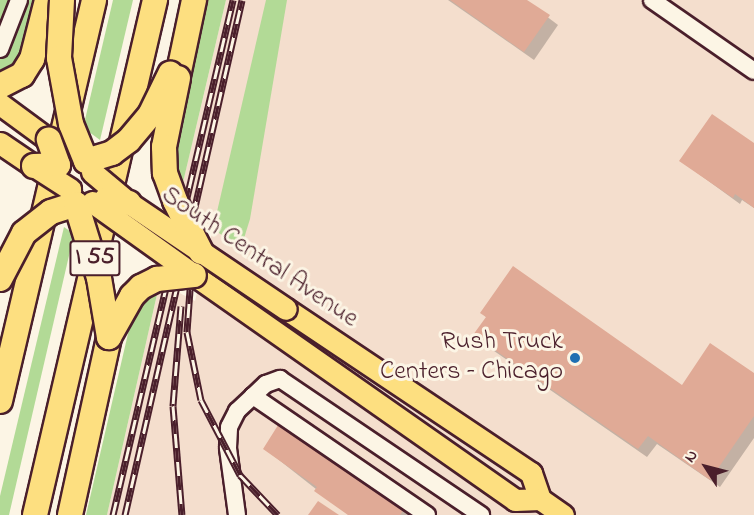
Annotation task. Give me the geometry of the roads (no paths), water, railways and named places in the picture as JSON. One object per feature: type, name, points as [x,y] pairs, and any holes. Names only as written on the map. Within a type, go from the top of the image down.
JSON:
[{"type":"highway","points":[[0,87],[22,75],[32,60],[47,0]]},
{"type":"highway","points":[[62,0],[59,58],[71,124],[70,165],[98,203]]},
{"type":"highway","name":"I 55","points":[[0,401],[94,0]]},
{"type":"highway","name":"I 55","points":[[35,515],[155,0]]},
{"type":"highway","points":[[70,515],[109,337],[132,296],[141,287],[198,264],[165,173],[164,147],[174,75],[194,0]]},
{"type":"highway","points":[[70,165],[112,153],[129,140],[150,115],[174,75]]},
{"type":"highway","points":[[49,140],[98,203],[97,267],[109,337]]},
{"type":"highway","points":[[0,279],[24,233],[51,212],[98,203]]},
{"type":"main road","points":[[0,104],[49,140]]},
{"type":"main road","points":[[0,143],[70,165]]},
{"type":"main road","name":"South Central Avenue","points":[[98,203],[198,264],[286,309],[531,473],[540,499],[515,500],[280,335],[198,264]]},
{"type":"main road","points":[[540,499],[563,515]]},
{"type":"lane","points":[[0,49],[19,0]]},
{"type":"lane","points":[[652,0],[754,71]]},
{"type":"lane","points":[[237,515],[228,448],[229,427],[237,411],[266,384],[280,380],[481,515]]},
{"type":"lane","points":[[253,396],[427,515]]},
{"type":"railway","points":[[113,515],[233,0]]},
{"type":"railway","points":[[125,515],[242,0]]},
{"type":"railway","points":[[193,248],[187,332],[201,400],[240,475],[278,515]]},
{"type":"railway","points":[[181,306],[173,406],[182,515]]},
{"type":"place","name":"Rush Truck Centers – Chicago","points":[[575,358]]}]
